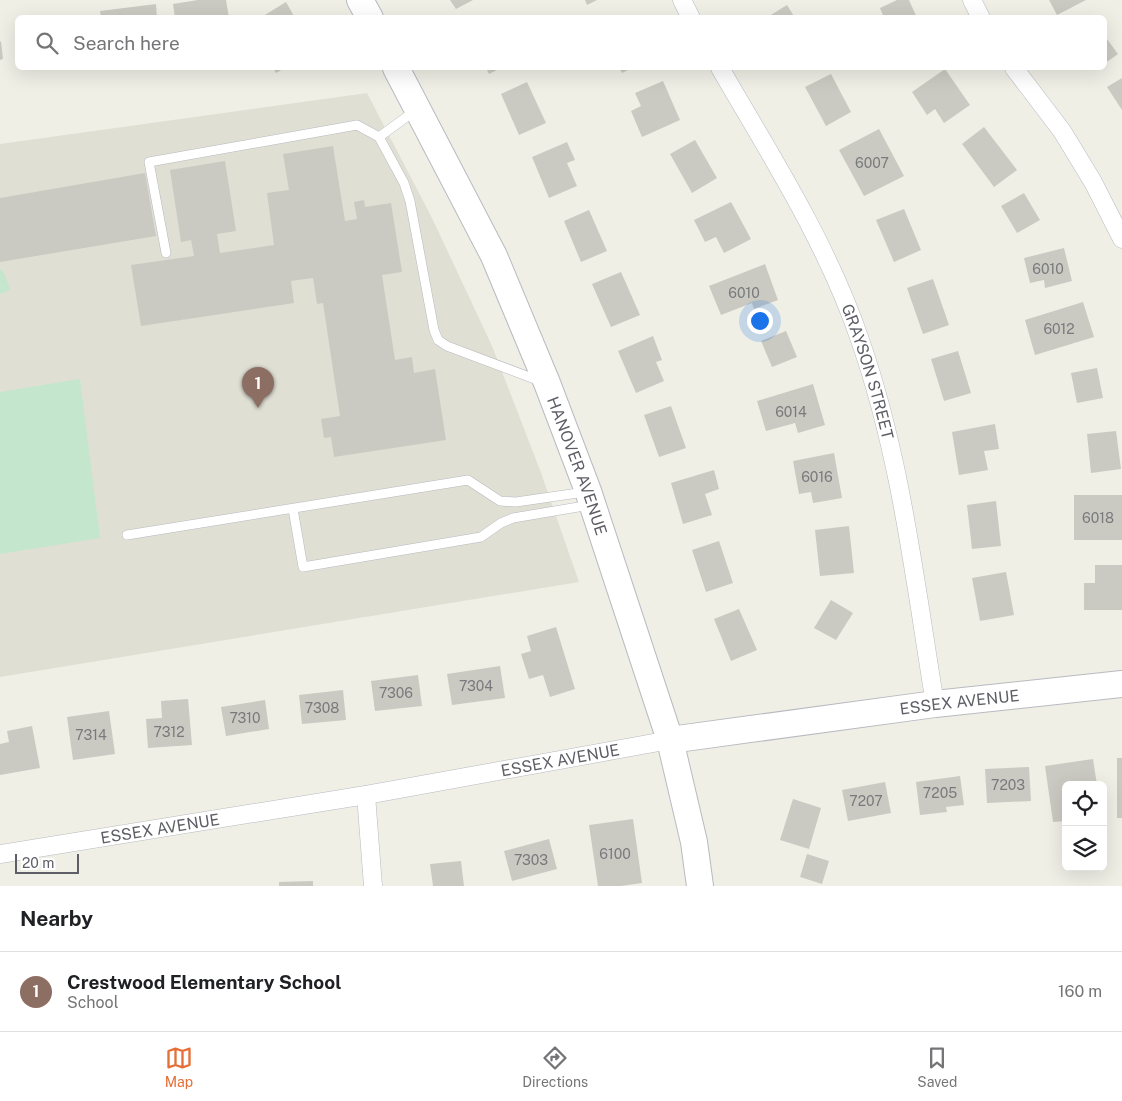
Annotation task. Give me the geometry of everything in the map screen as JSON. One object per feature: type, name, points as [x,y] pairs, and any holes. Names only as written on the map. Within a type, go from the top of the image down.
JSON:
[{"type":"street","points":[[360,0],[368,15]]},
{"type":"street","points":[[682,0],[690,15]]},
{"type":"street","points":[[972,0],[980,15]]},
{"type":"street","name":"HANOVER AVENUE","points":[[397,70],[494,256],[547,384],[591,498],[670,740],[694,842],[700,886]]},
{"type":"street","name":"GRAYSON STREET","points":[[721,70],[804,213],[834,275],[860,339],[880,401],[895,463],[935,704]]},
{"type":"street","points":[[1016,70],[1062,131],[1078,156],[1122,239]]},
{"type":"street","name":"ESSEX AVENUE","points":[[0,854],[366,795],[670,740],[935,704],[1122,684]]},
{"type":"street","points":[[366,795],[373,886]]},
{"type":"lane","points":[[378,137],[418,108]]},
{"type":"lane","points":[[166,253],[149,162],[357,125],[378,137],[404,184],[434,330],[438,340],[447,346],[547,384]]},
{"type":"lane","points":[[127,535],[468,480],[500,501],[516,502],[591,498]]},
{"type":"lane","points":[[293,509],[303,566],[481,537],[501,522],[591,498]]},
{"type":"shaded area","points":[[367,93],[432,218],[492,346],[540,470],[579,582],[0,677],[0,144]]},
{"type":"green space","points":[[0,268],[5,275],[10,290],[0,294]]},
{"type":"green space","points":[[80,379],[100,538],[0,554],[0,392]]},
{"type":"building","points":[[198,0],[226,0],[228,15],[175,15],[173,4]]},
{"type":"building","points":[[450,0],[473,0],[456,9]]},
{"type":"building","points":[[585,0],[597,0],[587,5]]},
{"type":"building","points":[[897,0],[909,0],[916,15],[883,15],[880,8]]},
{"type":"building","points":[[1049,0],[1086,0],[1057,15]]},
{"type":"building","points":[[286,2],[293,15],[265,15]]},
{"type":"building","points":[[156,4],[157,15],[101,15],[100,11]]},
{"type":"building","points":[[787,5],[793,15],[771,15]]},
{"type":"building","points":[[1107,39],[1118,54],[1107,62]]},
{"type":"building","points":[[0,42],[3,59],[0,60]]},
{"type":"building","points":[[487,70],[497,70],[489,74]]},
{"type":"building","points":[[946,70],[970,105],[944,123],[935,109],[927,115],[912,92]]},
{"type":"building","points":[[831,74],[851,112],[826,126],[805,87]]},
{"type":"building","points":[[1122,78],[1122,110],[1107,87]]},
{"type":"building","points":[[663,81],[680,120],[642,137],[631,111],[641,106],[635,93]]},
{"type":"building","points":[[527,82],[546,123],[519,135],[501,94]]},
{"type":"building","points":[[984,127],[1017,170],[994,187],[962,144]]},
{"type":"building","points":[[879,129],[904,176],[864,196],[839,150]]},
{"type":"building","points":[[695,140],[717,178],[692,193],[670,154]]},
{"type":"building","points":[[567,142],[575,160],[567,163],[577,186],[549,198],[532,157]]},
{"type":"building","points":[[333,146],[345,221],[357,219],[354,202],[364,200],[365,207],[391,203],[402,272],[382,275],[395,360],[412,357],[414,373],[435,369],[446,440],[334,457],[331,437],[324,438],[321,419],[340,416],[323,303],[317,304],[313,278],[291,281],[294,303],[141,326],[131,265],[194,256],[191,240],[181,242],[170,170],[225,161],[236,231],[217,234],[220,253],[274,245],[267,193],[289,190],[283,154]]},
{"type":"building","points":[[145,173],[156,236],[0,262],[0,198]]},
{"type":"building","points":[[1024,193],[1040,220],[1017,233],[1001,206]]},
{"type":"building","points":[[731,202],[751,239],[724,253],[716,237],[705,242],[694,220]]},
{"type":"building","points":[[904,209],[921,250],[894,262],[876,220]]},
{"type":"building","points":[[589,210],[607,251],[581,262],[564,221]]},
{"type":"building","points":[[1064,248],[1072,281],[1045,288],[1044,280],[1030,283],[1024,258]]},
{"type":"building","points":[[765,264],[778,300],[754,309],[752,303],[721,315],[709,286]]},
{"type":"building","points":[[621,272],[640,315],[611,327],[592,284]]},
{"type":"building","points":[[933,279],[949,325],[923,334],[907,288]]},
{"type":"building","points":[[1083,302],[1094,337],[1035,355],[1025,320]]},
{"type":"building","points":[[786,331],[797,357],[772,367],[761,341]]},
{"type":"building","points":[[653,336],[662,360],[656,362],[664,381],[636,393],[618,351]]},
{"type":"building","points":[[958,351],[971,393],[944,401],[931,359]]},
{"type":"building","points":[[1097,368],[1103,398],[1077,403],[1071,373]]},
{"type":"building","points":[[813,384],[825,425],[798,433],[795,423],[766,431],[757,401]]},
{"type":"building","points":[[671,406],[686,448],[659,457],[644,415]]},
{"type":"building","points":[[995,424],[999,449],[984,451],[988,470],[959,475],[952,432]]},
{"type":"building","points":[[1116,431],[1121,469],[1091,473],[1087,434]]},
{"type":"building","points":[[834,453],[842,498],[813,503],[811,492],[799,494],[793,461]]},
{"type":"building","points":[[714,470],[719,489],[705,494],[712,515],[683,524],[671,483]]},
{"type":"building","points":[[1074,495],[1122,495],[1122,540],[1074,540]]},
{"type":"building","points":[[996,501],[1001,546],[972,549],[967,505]]},
{"type":"building","points":[[849,526],[854,573],[820,576],[815,530]]},
{"type":"building","points":[[719,541],[733,583],[706,592],[692,550]]},
{"type":"building","points":[[1095,565],[1122,565],[1122,610],[1084,610],[1084,583],[1095,583]]},
{"type":"building","points":[[1006,572],[1014,615],[980,621],[972,578]]},
{"type":"building","points":[[831,600],[853,613],[836,640],[814,628]]},
{"type":"building","points":[[739,609],[757,650],[731,661],[714,619]]},
{"type":"building","points":[[556,627],[575,689],[550,697],[543,675],[529,679],[521,654],[531,651],[527,636]]},
{"type":"building","points":[[500,666],[505,698],[452,705],[447,674]]},
{"type":"building","points":[[418,675],[422,706],[375,711],[371,681]]},
{"type":"building","points":[[343,690],[346,720],[302,724],[299,695]]},
{"type":"building","points":[[188,699],[192,745],[148,748],[146,719],[162,718],[161,701]]},
{"type":"building","points":[[265,700],[269,729],[226,736],[221,707]]},
{"type":"building","points":[[109,711],[115,754],[73,760],[67,717]]},
{"type":"building","points":[[32,726],[40,768],[0,775],[0,744],[9,742],[7,731]]},
{"type":"building","points":[[1117,758],[1122,758],[1122,818],[1117,818]]},
{"type":"building","points":[[1093,759],[1096,781],[1062,781],[1062,821],[1053,822],[1045,766]]},
{"type":"building","points":[[1029,767],[1031,801],[987,803],[985,769]]},
{"type":"building","points":[[960,776],[964,805],[946,807],[947,812],[920,815],[916,782]]},
{"type":"building","points":[[885,782],[891,813],[848,821],[842,790]]},
{"type":"building","points":[[793,799],[821,808],[809,849],[780,840]]},
{"type":"building","points":[[633,819],[642,883],[621,886],[598,886],[589,825]]},
{"type":"building","points":[[549,839],[557,869],[512,881],[504,851]]},
{"type":"building","points":[[807,854],[829,861],[822,884],[800,877]]},
{"type":"building","points":[[461,861],[464,886],[433,886],[430,864]]},
{"type":"building","points":[[313,881],[313,886],[279,886],[279,882]]},
{"type":"place","name":"Crestwood Elementary School","points":[[258,408]]}]
